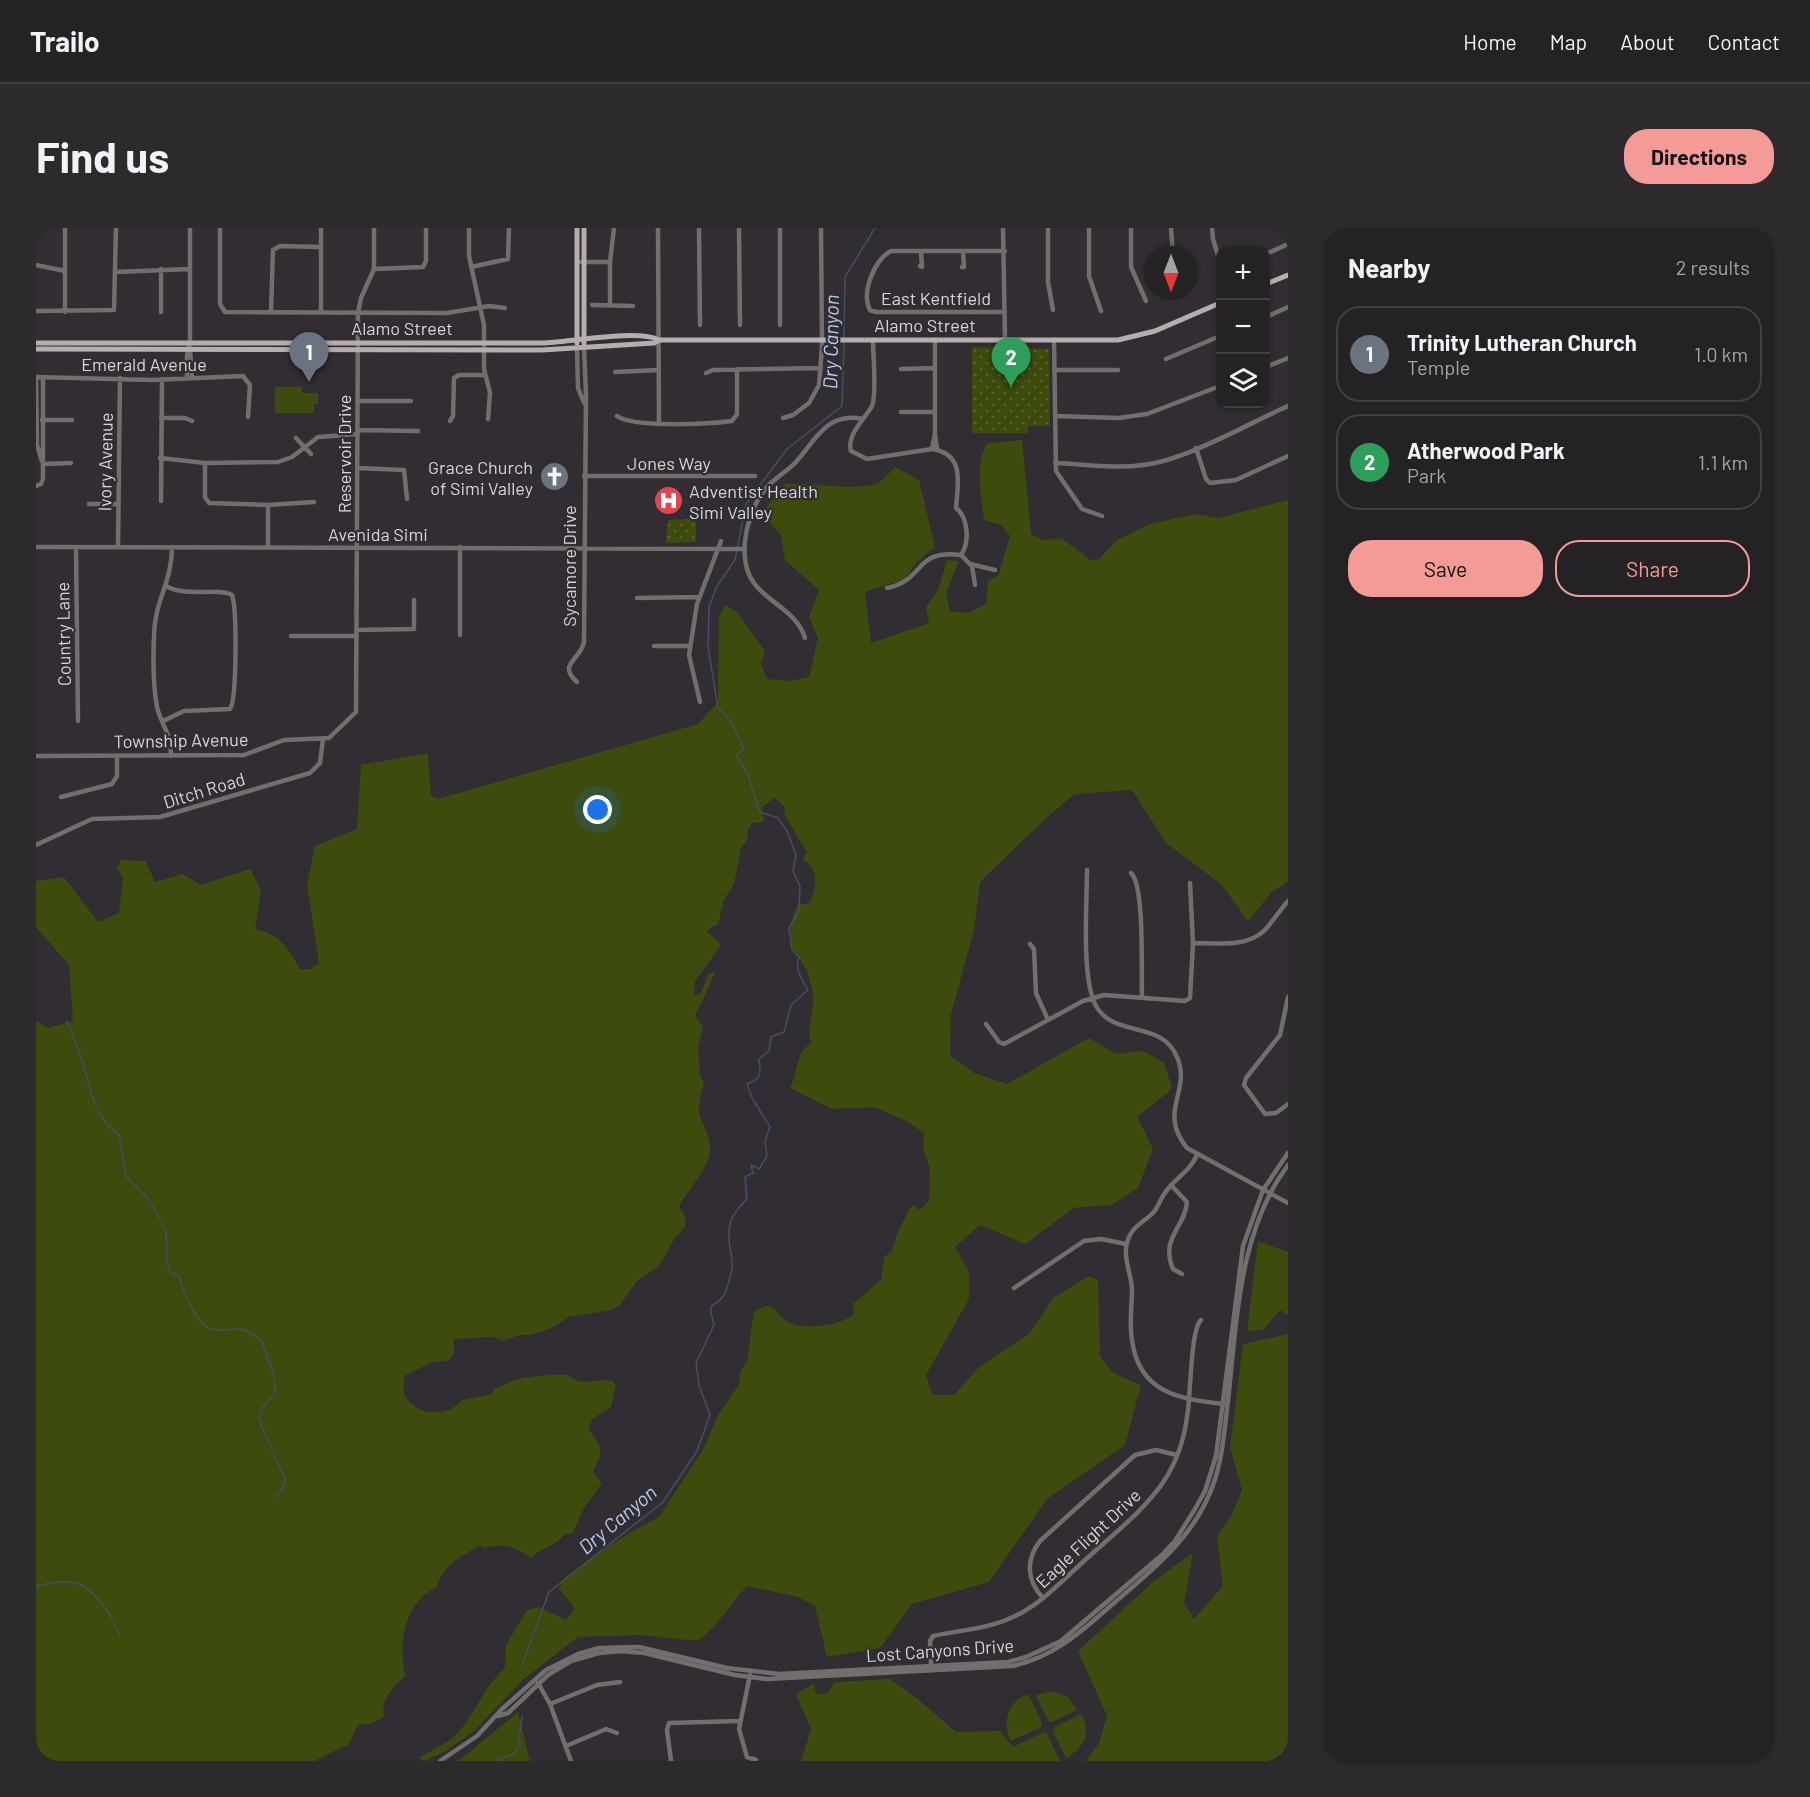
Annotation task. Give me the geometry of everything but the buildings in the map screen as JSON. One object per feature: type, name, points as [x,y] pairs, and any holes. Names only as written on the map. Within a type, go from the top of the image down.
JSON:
[{"type":"main road","name":"Sycamore Drive","points":[[577,228],[580,262],[580,344]]},
{"type":"main road","name":"Sycamore Drive","points":[[580,262],[584,228]]},
{"type":"main road","points":[[1270,282],[1288,275]]},
{"type":"main road","name":"Alamo Street","points":[[36,343],[484,347],[654,343],[659,340],[1130,338],[1155,331],[1216,305]]},
{"type":"main road","name":"Alamo Street","points":[[36,349],[190,346]]},
{"type":"street","points":[[65,228],[65,312]]},
{"type":"street","points":[[36,311],[114,310],[116,228]]},
{"type":"street","points":[[190,228],[190,346],[187,355],[190,377]]},
{"type":"street","points":[[220,228],[220,307],[225,312],[447,313],[482,307],[505,308]]},
{"type":"street","points":[[321,228],[321,312]]},
{"type":"street","name":"Reservoir Drive","points":[[323,739],[331,737],[357,709],[358,313],[360,298],[374,269],[374,228]]},
{"type":"street","points":[[374,269],[423,267],[426,261],[426,228]]},
{"type":"street","points":[[469,228],[471,267],[482,307],[485,375],[490,393],[488,419]]},
{"type":"street","points":[[471,267],[508,259],[509,228]]},
{"type":"street","points":[[610,305],[610,262],[614,228]]},
{"type":"street","points":[[658,228],[659,424]]},
{"type":"street","points":[[699,228],[700,325]]},
{"type":"street","points":[[740,228],[740,325]]},
{"type":"street","points":[[780,228],[780,325]]},
{"type":"street","points":[[783,418],[792,415],[812,399],[819,385],[822,340],[821,228]]},
{"type":"street","points":[[1004,228],[1005,340]]},
{"type":"street","points":[[1048,228],[1048,282],[1053,310]]},
{"type":"street","points":[[1089,228],[1089,276],[1101,311]]},
{"type":"street","points":[[1131,228],[1131,267],[1146,301]]},
{"type":"street","points":[[1171,228],[1172,246]]},
{"type":"street","points":[[1212,228],[1216,248]]},
{"type":"street","points":[[1270,252],[1288,244]]},
{"type":"street","points":[[271,312],[273,250],[280,246],[321,248]]},
{"type":"street","points":[[920,266],[922,267],[921,251],[1005,251]]},
{"type":"street","name":"East Kentfield","points":[[921,251],[888,252],[870,280],[869,308],[876,312],[1005,312]]},
{"type":"street","points":[[962,267],[964,267],[963,251]]},
{"type":"street","points":[[580,262],[610,262]]},
{"type":"street","points":[[36,265],[65,271]]},
{"type":"street","points":[[161,269],[161,312]]},
{"type":"street","points":[[116,272],[190,269]]},
{"type":"street","points":[[592,305],[633,306]]},
{"type":"street","points":[[1270,315],[1288,307]]},
{"type":"street","points":[[1166,358],[1216,338]]},
{"type":"street","points":[[873,340],[873,404],[849,446],[854,454],[867,459],[934,449],[953,459],[957,465],[958,510],[964,517],[966,536],[962,555]]},
{"type":"street","points":[[934,340],[934,449]]},
{"type":"street","points":[[1054,340],[1057,475],[1078,505],[1086,511],[1102,516]]},
{"type":"street","name":"Sycamore Drive","points":[[577,682],[569,675],[568,669],[584,642],[585,405],[580,344]]},
{"type":"street","points":[[1270,365],[1288,358]]},
{"type":"street","points":[[706,374],[712,370],[821,368]]},
{"type":"street","points":[[902,369],[934,368]]},
{"type":"street","points":[[617,416],[633,423],[732,421],[737,414],[737,369]]},
{"type":"street","points":[[615,372],[659,370]]},
{"type":"street","points":[[1054,370],[1118,370]]},
{"type":"street","points":[[450,421],[453,416],[453,380],[457,376],[485,375]]},
{"type":"street","name":"Emerald Avenue","points":[[36,377],[162,379],[241,376],[249,381],[248,417]]},
{"type":"street","points":[[36,377],[37,451],[43,464]]},
{"type":"street","points":[[36,486],[42,482],[43,377]]},
{"type":"street","name":"Ivory Avenue","points":[[118,547],[120,378]]},
{"type":"street","points":[[162,379],[160,458],[162,501]]},
{"type":"street","points":[[1055,416],[1119,418],[1147,414],[1216,388]]},
{"type":"street","points":[[358,401],[411,401]]},
{"type":"street","points":[[1055,463],[1142,465],[1196,448],[1288,406]]},
{"type":"street","points":[[902,412],[934,412]]},
{"type":"street","points":[[161,418],[185,418],[192,421]]},
{"type":"street","points":[[805,639],[794,616],[765,595],[751,579],[745,549],[751,516],[766,488],[793,464],[816,434],[842,418],[863,418]]},
{"type":"street","points":[[36,420],[72,420]]},
{"type":"street","points":[[160,458],[205,463],[278,462],[292,457],[304,446],[324,435],[418,431]]},
{"type":"street","points":[[296,438],[311,454]]},
{"type":"street","points":[[1196,448],[1206,479],[1210,483],[1236,480],[1288,456]]},
{"type":"street","points":[[43,464],[71,463]]},
{"type":"street","points":[[205,463],[205,497],[209,503],[268,505],[314,502]]},
{"type":"street","points":[[358,468],[404,470],[407,500]]},
{"type":"street","name":"Jones Way","points":[[584,476],[755,476]]},
{"type":"street","points":[[88,504],[118,504]]},
{"type":"street","points":[[268,505],[268,547]]},
{"type":"street","points":[[700,702],[689,655],[690,646],[699,597],[721,541]]},
{"type":"street","name":"Avenida Simi","points":[[36,547],[745,549]]},
{"type":"street","points":[[460,547],[460,635]]},
{"type":"street","name":"Country Lane","points":[[76,548],[78,721]]},
{"type":"street","points":[[171,756],[170,736],[163,721],[156,694],[154,637],[157,606],[172,569],[172,548]]},
{"type":"street","points":[[887,588],[907,581],[932,556],[944,553],[962,555],[970,564],[975,585]]},
{"type":"street","points":[[970,564],[995,570]]},
{"type":"street","points":[[163,721],[184,711],[230,710],[233,703],[235,663],[232,595],[225,592],[184,593],[166,586]]},
{"type":"street","points":[[637,598],[699,597]]},
{"type":"street","points":[[291,636],[414,629],[414,600]]},
{"type":"street","points":[[654,646],[690,646]]},
{"type":"street","name":"Township Avenue","points":[[36,756],[244,755],[284,740],[323,739]]},
{"type":"street","name":"Ditch Road","points":[[36,845],[92,819],[160,817],[310,773],[320,763],[323,739]]},
{"type":"street","points":[[61,797],[112,784],[117,776],[117,756]]},
{"type":"street","points":[[1087,870],[1089,982],[1092,998],[1110,1021],[1124,1027],[1156,1034],[1175,1052],[1181,1077],[1173,1110],[1175,1126],[1182,1141],[1197,1155],[1288,1203]]},
{"type":"street","points":[[1131,873],[1140,897],[1142,996]]},
{"type":"street","points":[[986,1024],[1001,1044],[1007,1043],[1092,998],[1113,994],[1185,1001],[1190,998],[1193,943],[1191,884]]},
{"type":"street","points":[[1193,943],[1236,943],[1251,939],[1264,930],[1288,900]]},
{"type":"street","points":[[1282,908],[1288,913]]},
{"type":"street","points":[[1030,944],[1034,949],[1036,993],[1048,1020]]},
{"type":"street","points":[[1288,997],[1280,1035],[1245,1082],[1246,1088],[1265,1114],[1276,1113],[1288,1104]]},
{"type":"street","name":"Lost Canyons Drive","points":[[1225,1404],[1243,1246],[1263,1190],[1288,1153]]},
{"type":"street","points":[[1197,1155],[1187,1172],[1171,1185],[1153,1213],[1135,1227],[1126,1244],[1125,1257],[1131,1283],[1132,1341],[1137,1358],[1150,1380],[1161,1390],[1190,1400],[1225,1404]]},
{"type":"street","name":"Lost Canyons Drive","points":[[440,1761],[477,1736],[498,1716],[508,1713],[536,1681],[578,1654],[615,1646],[639,1647],[750,1675],[931,1668],[1008,1662],[1061,1641],[1149,1568],[1175,1541],[1205,1491],[1216,1456],[1248,1247],[1262,1207],[1288,1164]]},
{"type":"street","points":[[1171,1185],[1187,1202],[1171,1236],[1169,1249],[1173,1269],[1182,1274]]},
{"type":"street","points":[[1014,1288],[1083,1241],[1101,1239],[1126,1244]]},
{"type":"street","name":"Eagle Flight Drive","points":[[931,1668],[930,1641],[933,1636],[1004,1621],[1024,1611],[1042,1598],[1150,1500],[1177,1455],[1190,1400],[1196,1324],[1201,1320]]},
{"type":"street","points":[[1042,1598],[1033,1585],[1029,1570],[1032,1554],[1040,1541],[1135,1455],[1156,1450],[1177,1455]]},
{"type":"street","points":[[750,1675],[739,1721],[743,1748],[747,1757],[756,1760]]},
{"type":"street","points":[[536,1681],[550,1704],[571,1761]]},
{"type":"street","points":[[550,1704],[597,1685],[620,1682]]},
{"type":"street","points":[[671,1761],[668,1725],[672,1722],[739,1721]]},
{"type":"street","points":[[566,1746],[606,1729],[617,1733]]},
{"type":"green space","points":[[972,347],[1049,349],[1050,426],[1028,426],[1028,433],[972,433]]},
{"type":"green space","points":[[275,387],[302,387],[302,393],[318,393],[318,404],[314,404],[314,413],[275,413]]},
{"type":"green space","points":[[1022,440],[1031,534],[1044,540],[1061,538],[1091,560],[1099,559],[1117,540],[1150,524],[1196,514],[1218,518],[1288,500],[1288,881],[1271,893],[1248,921],[1221,884],[1166,843],[1132,790],[1075,794],[1046,818],[980,882],[974,930],[951,1014],[950,1055],[974,1073],[1007,1084],[1089,1038],[1116,1054],[1144,1051],[1164,1063],[1172,1087],[1169,1092],[1137,1116],[1153,1149],[1138,1188],[1112,1205],[1074,1208],[1025,1244],[980,1225],[955,1247],[969,1272],[969,1299],[926,1375],[932,1395],[954,1395],[979,1367],[1030,1333],[1053,1298],[1089,1276],[1098,1280],[1100,1356],[1113,1373],[1141,1385],[1125,1445],[1047,1499],[989,1582],[912,1604],[880,1648],[827,1657],[815,1606],[798,1597],[747,1586],[712,1629],[698,1641],[639,1635],[578,1637],[524,1679],[474,1731],[447,1750],[425,1761],[419,1758],[451,1739],[467,1721],[492,1682],[505,1668],[506,1645],[527,1610],[539,1607],[566,1620],[575,1609],[559,1588],[565,1577],[626,1535],[659,1517],[704,1448],[718,1415],[739,1384],[740,1372],[747,1361],[754,1311],[769,1305],[787,1321],[805,1326],[823,1326],[848,1318],[854,1314],[853,1304],[881,1280],[884,1257],[892,1251],[898,1231],[912,1205],[920,1210],[929,1200],[930,1168],[923,1149],[924,1133],[906,1121],[874,1107],[832,1109],[790,1088],[799,1058],[811,1043],[809,1030],[814,999],[808,973],[790,943],[791,923],[797,905],[810,903],[815,880],[812,869],[803,859],[807,852],[785,816],[784,806],[774,798],[762,807],[764,822],[752,823],[747,832],[748,839],[741,848],[734,884],[724,900],[718,925],[711,927],[707,932],[719,941],[720,947],[695,981],[694,995],[701,993],[708,974],[716,972],[695,1014],[703,1028],[698,1047],[700,1075],[704,1083],[699,1112],[710,1151],[703,1170],[679,1206],[685,1216],[685,1227],[675,1238],[659,1266],[637,1281],[620,1305],[612,1310],[569,1317],[550,1329],[530,1335],[519,1335],[504,1341],[493,1337],[454,1339],[454,1354],[447,1361],[433,1362],[404,1376],[405,1397],[419,1409],[435,1412],[450,1409],[462,1400],[492,1394],[495,1388],[526,1378],[568,1375],[578,1381],[613,1381],[616,1385],[611,1407],[592,1419],[589,1429],[600,1449],[593,1471],[602,1483],[584,1508],[573,1533],[564,1535],[531,1558],[509,1547],[497,1545],[484,1548],[480,1545],[448,1567],[437,1587],[417,1603],[411,1613],[403,1637],[405,1676],[386,1699],[384,1717],[370,1724],[358,1725],[349,1744],[314,1761],[36,1761],[36,1021],[48,1028],[73,1021],[69,965],[36,927],[36,881],[64,877],[98,922],[119,913],[123,878],[117,868],[121,860],[146,861],[155,882],[183,874],[200,885],[250,869],[261,890],[255,929],[277,938],[300,969],[311,969],[319,963],[307,884],[315,846],[357,829],[361,765],[428,753],[431,796],[438,799],[698,724],[718,702],[719,617],[725,605],[737,612],[765,651],[761,663],[767,679],[788,681],[809,677],[818,638],[809,617],[819,590],[785,560],[781,535],[761,514],[785,484],[862,486],[881,481],[895,467],[919,480],[935,547],[916,563],[905,579],[865,592],[871,643],[929,623],[926,607],[938,590],[947,560],[959,561],[946,593],[950,611],[968,613],[986,604],[988,582],[999,574],[1010,536],[1001,525],[984,520],[980,480],[981,459],[988,443]]},
{"type":"green space","points":[[696,519],[696,542],[666,543],[668,520]]},
{"type":"green space","points":[[1258,1241],[1288,1252],[1288,1315],[1280,1310],[1263,1330],[1247,1331]]},
{"type":"green space","points":[[1288,1334],[1288,1761],[1086,1761],[1099,1743],[1107,1716],[1078,1651],[1155,1580],[1193,1553],[1184,1603],[1194,1619],[1223,1586],[1217,1537],[1231,1516],[1242,1490],[1230,1447],[1243,1344]]},
{"type":"green space","points":[[890,1679],[956,1732],[1000,1731],[1013,1747],[1044,1732],[1060,1761],[801,1761],[811,1729],[796,1694],[814,1683],[816,1694],[827,1694],[834,1682]]},
{"type":"green space","points":[[1051,1691],[1068,1697],[1077,1710],[1052,1722],[1048,1721],[1036,1695]]},
{"type":"green space","points":[[1028,1694],[1042,1723],[1041,1727],[1011,1741],[1007,1727],[1008,1713],[1021,1697]]},
{"type":"green space","points":[[518,1712],[530,1761],[457,1761],[461,1759]]},
{"type":"green space","points":[[1081,1714],[1086,1727],[1082,1745],[1066,1758],[1053,1731],[1055,1727]]},
{"type":"waterway","name":"Dry Canyon","points":[[844,338],[845,277],[875,228]]},
{"type":"waterway","name":"Dry Canyon","points":[[522,1665],[549,1592],[663,1502],[697,1451],[710,1415],[699,1385],[696,1363],[714,1325],[711,1307],[724,1295],[730,1278],[732,1262],[729,1228],[734,1215],[747,1198],[745,1177],[753,1173],[751,1165],[759,1169],[767,1156],[765,1141],[770,1127],[752,1098],[747,1084],[759,1077],[759,1059],[769,1051],[771,1037],[784,1032],[791,1005],[808,990],[798,970],[799,957],[792,950],[789,928],[799,911],[800,886],[793,871],[796,855],[787,831],[778,818],[760,812],[749,778],[738,760],[737,755],[744,748],[730,721],[718,708],[708,647],[709,607],[717,586],[735,560],[746,504],[787,449],[842,406],[844,343]]},
{"type":"waterway","points":[[67,1021],[96,1106],[105,1122],[119,1135],[126,1176],[147,1197],[166,1230],[167,1263],[171,1273],[180,1277],[187,1298],[206,1326],[219,1330],[240,1329],[261,1340],[272,1368],[275,1391],[262,1408],[259,1420],[285,1479],[276,1497]]},
{"type":"waterway","points":[[36,1586],[67,1582],[83,1586],[105,1608],[120,1636]]},
{"type":"waterway","name":"Dry Canyon","points":[[496,1761],[514,1754],[518,1747],[522,1716]]},
{"type":"place","name":"Trinity Lutheran Church","points":[[309,382]]},
{"type":"place","name":"Atherwood Park","points":[[1011,387]]},
{"type":"place","name":"Grace Church of Simi Valley","points":[[554,477]]},
{"type":"place","name":"Adventist Health Simi Valley","points":[[668,501]]}]
